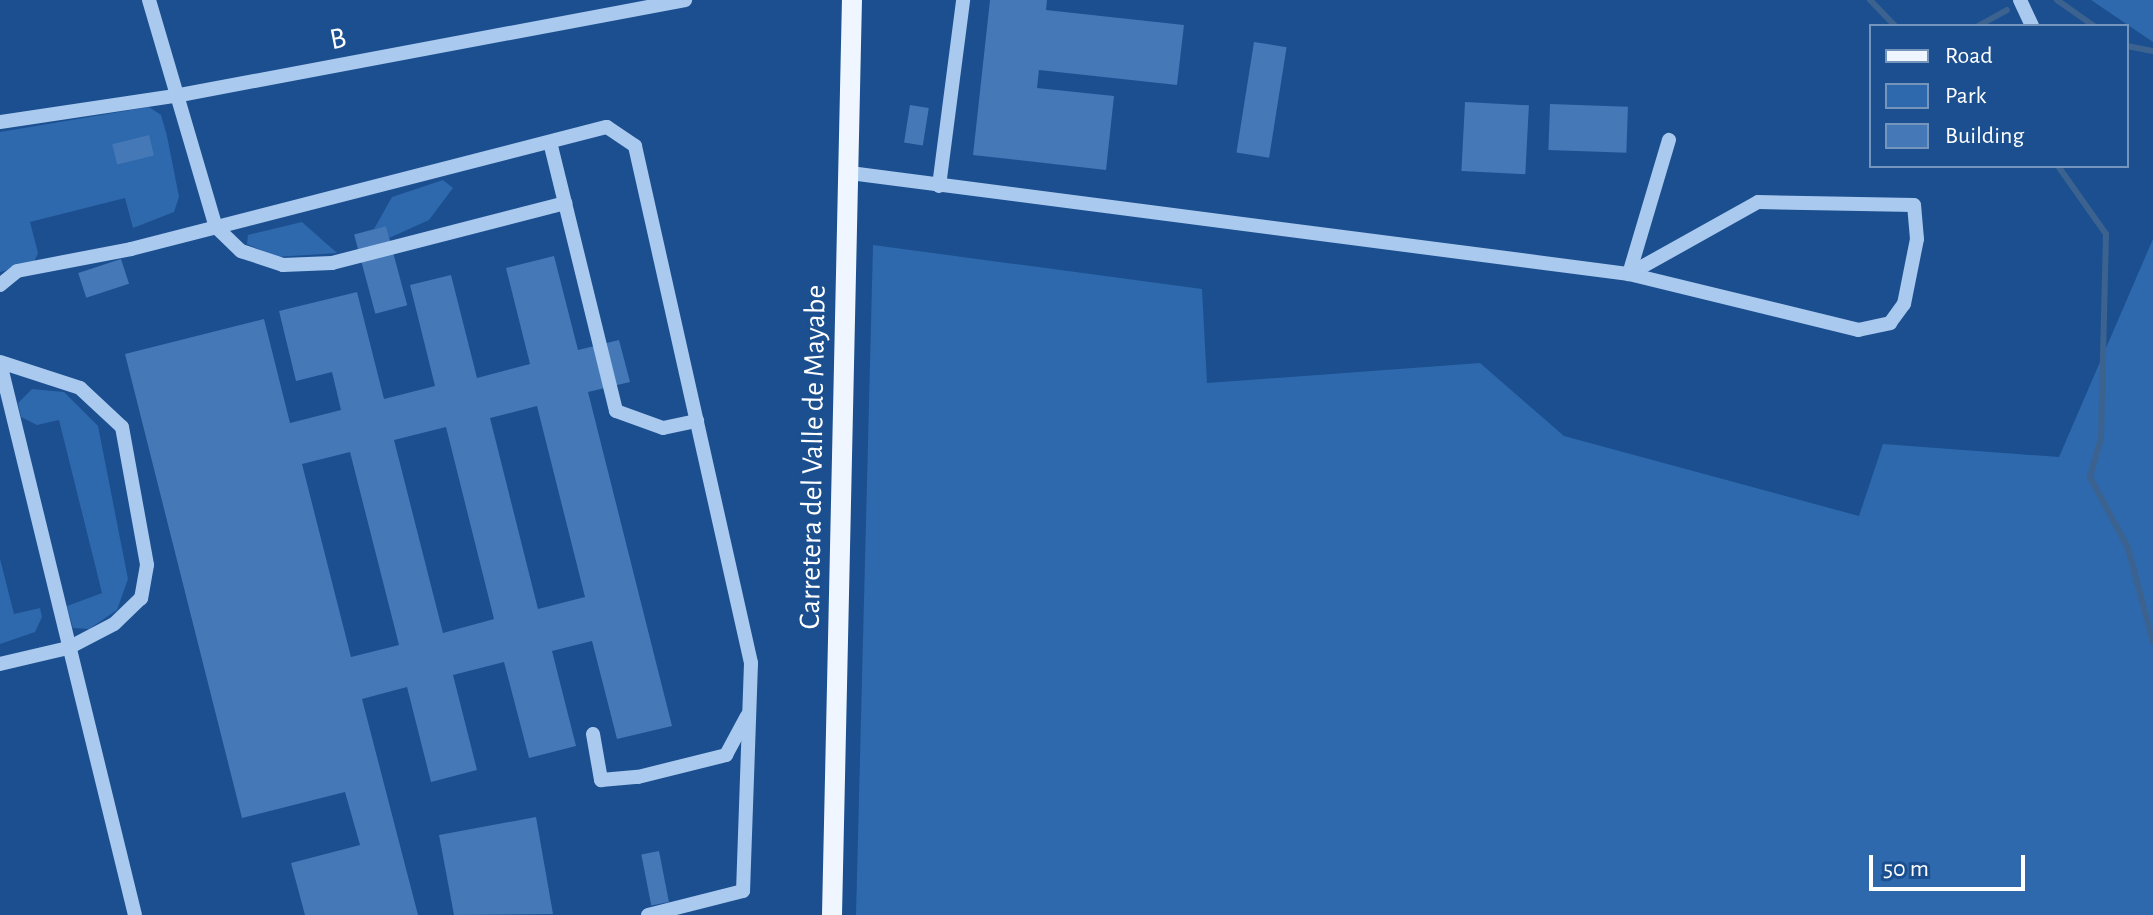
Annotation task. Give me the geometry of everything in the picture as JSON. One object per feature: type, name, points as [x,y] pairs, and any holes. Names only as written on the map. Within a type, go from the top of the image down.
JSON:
[{"type":"main road","name":"Carretera del Valle de Mayabe","points":[[832,915],[852,0]]},
{"type":"street","points":[[149,0],[180,95],[216,227],[241,251],[283,265],[332,263],[565,203]]},
{"type":"street","name":"B","points":[[0,122],[180,95],[685,0]]},
{"type":"street","points":[[939,186],[963,0]]},
{"type":"street","points":[[2020,0],[2031,24]]},
{"type":"street","points":[[0,285],[17,271],[216,227],[607,127],[635,146],[751,663],[743,891],[648,915]]},
{"type":"street","points":[[1629,274],[1669,140]]},
{"type":"street","points":[[550,142],[616,411],[663,428],[697,421]]},
{"type":"street","points":[[850,173],[1629,274],[1858,330],[1877,329],[1904,304],[1917,239],[1914,205],[1758,202],[1629,274]]},
{"type":"street","points":[[0,363],[80,388],[122,427],[147,565],[141,598],[114,624],[68,648],[0,664]]},
{"type":"street","points":[[0,363],[135,915]]},
{"type":"street","points":[[593,734],[601,780],[638,777],[726,755],[750,712]]},
{"type":"green space","points":[[2091,0],[2153,0],[2153,42]]},
{"type":"green space","points":[[149,107],[161,115],[167,136],[179,197],[174,212],[133,228],[125,198],[30,222],[38,253],[34,262],[0,272],[0,132]]},
{"type":"green space","points":[[443,180],[453,188],[429,220],[389,238],[386,226],[374,229],[392,197]]},
{"type":"green space","points":[[302,222],[337,253],[276,257],[247,244],[248,235]]},
{"type":"green space","points":[[2153,239],[2153,915],[856,915],[873,245],[1202,289],[1207,383],[1480,363],[1564,436],[1859,516],[1883,444],[2059,457]]},
{"type":"green space","points":[[32,389],[64,392],[98,426],[128,579],[117,610],[89,629],[73,628],[67,606],[102,593],[59,420],[37,425],[21,417],[18,403]]},
{"type":"green space","points":[[0,559],[14,614],[40,608],[42,617],[35,632],[0,644]]},
{"type":"building","points":[[990,0],[1047,0],[1046,10],[1184,25],[1177,85],[1039,70],[1037,88],[1114,96],[1106,170],[973,155]]},
{"type":"building","points":[[1254,42],[1287,47],[1269,158],[1236,153]]},
{"type":"building","points":[[1465,102],[1529,105],[1525,174],[1461,171]]},
{"type":"building","points":[[1550,104],[1628,107],[1626,153],[1548,150]]},
{"type":"building","points":[[910,105],[929,108],[923,146],[904,143]]},
{"type":"building","points":[[149,135],[154,155],[117,165],[112,144]]},
{"type":"building","points":[[386,226],[407,305],[375,314],[354,235]]},
{"type":"building","points":[[554,256],[578,350],[619,340],[630,382],[588,392],[672,726],[617,739],[592,641],[552,651],[576,746],[529,758],[504,662],[453,675],[477,770],[431,782],[407,687],[362,699],[418,915],[305,915],[291,863],[360,845],[345,792],[242,818],[125,354],[264,319],[290,423],[341,410],[332,372],[296,381],[279,311],[357,292],[384,399],[435,386],[410,285],[451,275],[477,378],[530,364],[506,268]],"holes":[[[537,406],[585,597],[538,609],[490,418]],[[446,427],[494,619],[443,633],[394,440]],[[350,452],[399,645],[351,657],[302,464]]]},
{"type":"building","points":[[121,259],[129,284],[86,298],[78,273]]},
{"type":"building","points":[[536,817],[553,914],[454,915],[439,835]]},
{"type":"building","points":[[659,851],[669,902],[651,905],[641,854]]},
{"type":"waterway","points":[[1870,0],[1893,24]]},
{"type":"waterway","points":[[2057,0],[2091,24]]},
{"type":"waterway","points":[[1982,24],[2007,10]]},
{"type":"waterway","points":[[2129,46],[2153,51]]},
{"type":"waterway","points":[[2059,168],[2106,234],[2101,438],[2090,477],[2128,548],[2153,642]]}]
